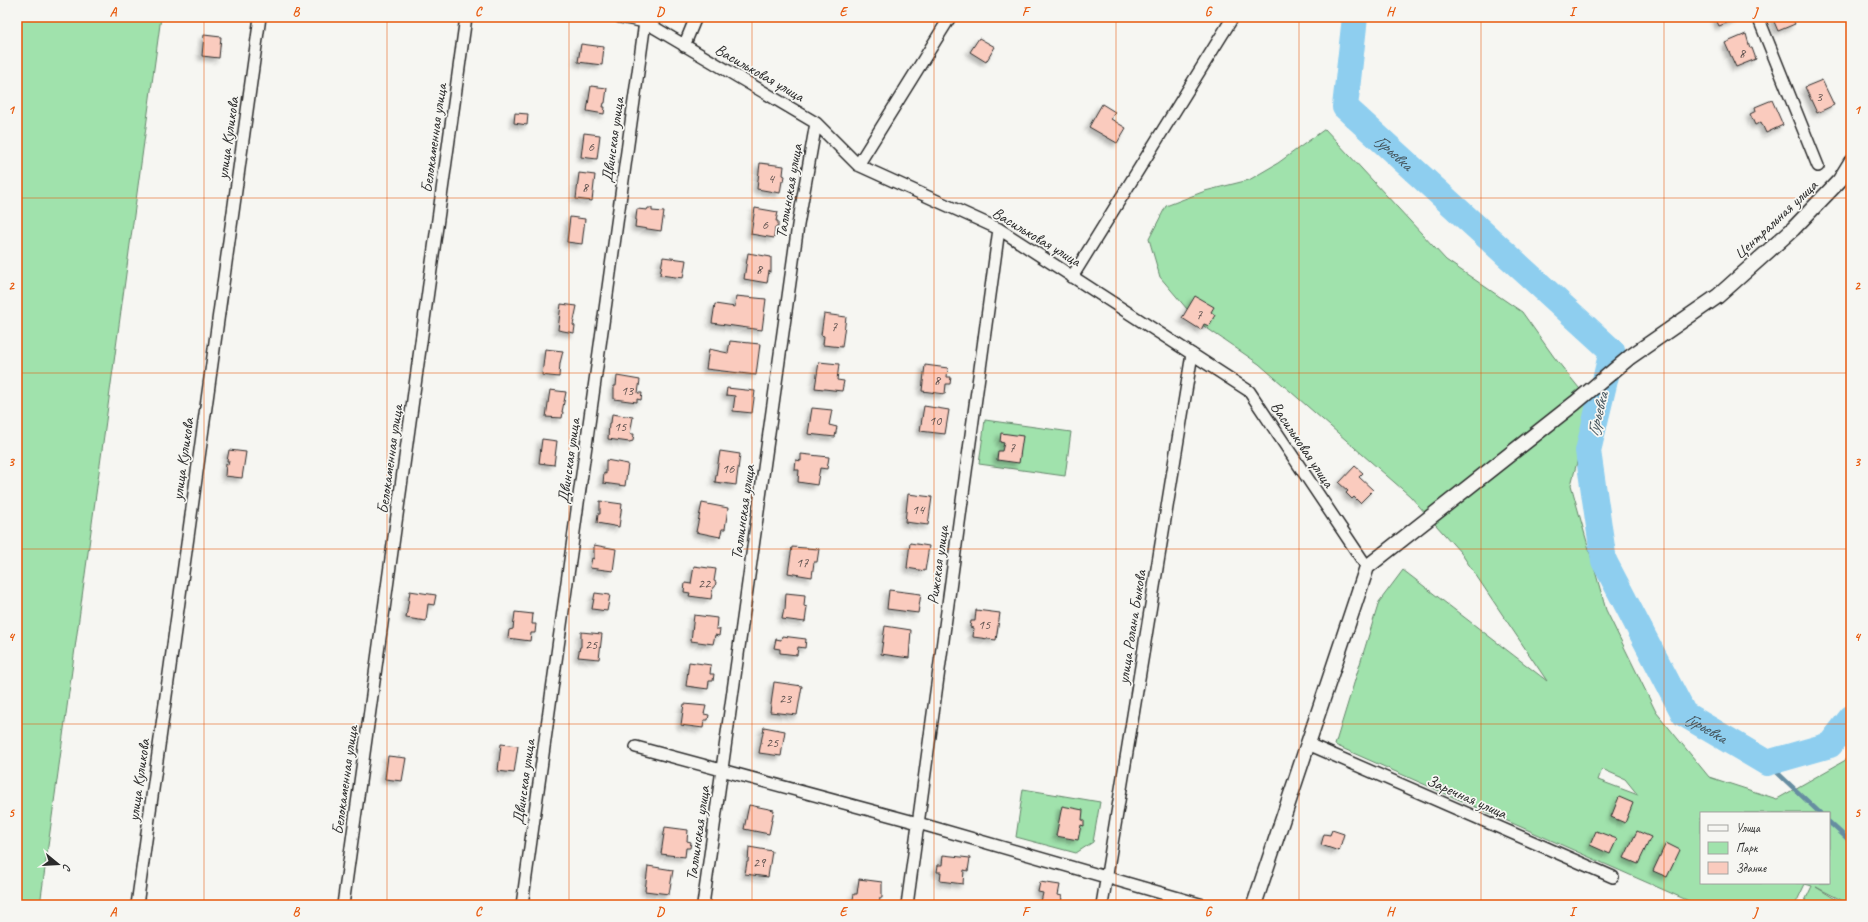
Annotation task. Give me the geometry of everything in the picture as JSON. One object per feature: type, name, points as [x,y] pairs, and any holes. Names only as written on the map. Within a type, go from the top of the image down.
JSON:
[{"type":"street","name":"улица Куликова","points":[[137,905],[260,17]]},
{"type":"street","name":"Белокаменная улица","points":[[343,905],[466,17]]},
{"type":"street","name":"Васильковая улица","points":[[620,17],[645,22],[816,123],[858,165],[999,229],[1248,391],[1367,567]]},
{"type":"street","points":[[684,46],[696,17]]},
{"type":"street","points":[[858,165],[950,17]]},
{"type":"street","points":[[1072,277],[1233,17]]},
{"type":"street","points":[[1758,17],[1818,166]]},
{"type":"street","name":"Двинская улица","points":[[522,905],[645,22]]},
{"type":"street","name":"Таллинская улица","points":[[703,905],[798,225],[816,123]]},
{"type":"street","name":"Центральная улица","points":[[1367,567],[1575,403],[1630,357],[1718,296],[1792,229],[1840,180],[1851,162]]},
{"type":"street","name":"Рижская улица","points":[[907,905],[999,229]]},
{"type":"street","name":"улица Ролана Быкова","points":[[1102,905],[1192,354]]},
{"type":"street","points":[[1254,905],[1367,567]]},
{"type":"street","name":"Заречная улица","points":[[1308,744],[1613,877]]},
{"type":"street","points":[[636,747],[918,823],[1203,905]]},
{"type":"green space","points":[[17,17],[161,17],[40,905],[17,905]]},
{"type":"green space","points":[[1325,129],[1446,260],[1522,312],[1554,357],[1592,404],[1571,485],[1606,610],[1656,712],[1709,777],[1777,799],[1851,757],[1851,905],[1816,887],[1845,905],[1803,905],[1812,886],[1805,884],[1795,905],[1698,905],[1335,745],[1379,602],[1403,570],[1547,681],[1461,553],[1410,496],[1259,364],[1198,322],[1160,277],[1149,239],[1166,206],[1205,191],[1249,180],[1278,163]],"holes":[[[1602,769],[1625,779],[1638,795],[1598,780]]]},
{"type":"green space","points":[[985,420],[1071,432],[1065,476],[979,464]]},
{"type":"green space","points":[[1023,789],[1100,802],[1093,842],[1076,853],[1016,837]]},
{"type":"building","points":[[1715,17],[1738,17],[1739,18],[1719,26]]},
{"type":"building","points":[[1772,17],[1792,17],[1795,24],[1778,31]]},
{"type":"building","points":[[1746,34],[1750,48],[1752,48],[1756,59],[1736,67],[1725,43]]},
{"type":"building","points":[[204,35],[221,37],[219,58],[202,56]]},
{"type":"building","points":[[979,38],[995,47],[986,62],[970,52]]},
{"type":"building","points":[[581,44],[604,47],[602,65],[578,62]]},
{"type":"building","points":[[1822,80],[1834,105],[1817,113],[1805,87]]},
{"type":"building","points":[[591,86],[607,88],[603,107],[605,107],[604,114],[587,111]]},
{"type":"building","points":[[1772,100],[1783,125],[1766,133],[1761,122],[1755,125],[1750,114],[1756,111],[1755,107]]},
{"type":"building","points":[[1102,104],[1115,112],[1111,119],[1126,128],[1117,143],[1089,127]]},
{"type":"building","points":[[515,113],[528,114],[527,125],[514,123]]},
{"type":"building","points":[[584,133],[600,135],[597,159],[581,157]]},
{"type":"building","points":[[760,163],[784,166],[783,175],[785,176],[784,181],[782,181],[780,193],[757,189]]},
{"type":"building","points":[[579,173],[595,175],[592,201],[576,199]]},
{"type":"building","points":[[648,208],[652,208],[652,211],[664,212],[661,231],[635,227],[637,209],[647,210]]},
{"type":"building","points":[[755,208],[778,212],[776,221],[778,221],[778,227],[775,227],[774,238],[751,234]]},
{"type":"building","points":[[570,217],[585,219],[582,244],[567,242]]},
{"type":"building","points":[[748,253],[771,257],[771,272],[769,271],[767,283],[744,279]]},
{"type":"building","points":[[663,257],[686,260],[683,278],[660,275]]},
{"type":"building","points":[[736,296],[766,299],[762,330],[712,323],[715,304],[735,307]]},
{"type":"building","points":[[1195,296],[1214,307],[1211,312],[1215,315],[1209,326],[1204,324],[1201,330],[1182,318]]},
{"type":"building","points":[[561,304],[577,306],[573,325],[575,326],[574,333],[558,330]]},
{"type":"building","points":[[824,314],[846,317],[842,347],[823,345],[824,336],[821,335]]},
{"type":"building","points":[[730,341],[760,344],[756,375],[706,369],[709,349],[728,353]]},
{"type":"building","points":[[545,349],[563,351],[559,377],[542,375]]},
{"type":"building","points":[[819,362],[839,364],[837,380],[844,381],[842,391],[815,388]]},
{"type":"building","points":[[925,365],[948,368],[947,377],[951,377],[950,384],[946,384],[945,394],[922,391]]},
{"type":"building","points":[[617,376],[640,380],[638,393],[642,393],[641,400],[637,399],[637,402],[614,399],[614,386],[616,386]]},
{"type":"building","points":[[727,388],[755,391],[752,413],[733,411],[735,396],[726,395]]},
{"type":"building","points":[[550,390],[566,392],[562,418],[546,417]]},
{"type":"building","points":[[924,406],[949,410],[945,434],[920,431]]},
{"type":"building","points":[[812,408],[832,410],[829,425],[837,427],[835,437],[808,434]]},
{"type":"building","points":[[612,414],[633,417],[630,434],[634,434],[633,441],[629,442],[608,439],[609,423],[611,423]]},
{"type":"building","points":[[1001,433],[1023,436],[1019,463],[997,460],[998,451],[1002,451],[1004,443],[1000,442]]},
{"type":"building","points":[[542,439],[557,441],[554,465],[539,463]]},
{"type":"building","points":[[229,450],[246,452],[242,478],[225,476],[226,464],[228,465],[229,461],[227,461]]},
{"type":"building","points":[[720,451],[740,454],[736,485],[715,482]]},
{"type":"building","points":[[801,454],[829,457],[827,469],[820,468],[817,485],[798,482],[799,470],[795,470],[796,460],[801,461]]},
{"type":"building","points":[[606,460],[628,464],[625,486],[603,483],[604,473],[606,474]]},
{"type":"building","points":[[1355,466],[1363,473],[1359,477],[1373,490],[1360,503],[1354,497],[1352,499],[1346,493],[1348,491],[1339,483]]},
{"type":"building","points":[[908,494],[932,497],[928,525],[905,522]]},
{"type":"building","points":[[600,501],[622,504],[619,527],[597,523],[598,514],[600,514]]},
{"type":"building","points":[[702,503],[728,508],[725,529],[722,529],[720,537],[696,532]]},
{"type":"building","points":[[910,543],[929,546],[925,571],[907,568]]},
{"type":"building","points":[[594,545],[616,549],[613,571],[590,568],[592,558],[594,559]]},
{"type":"building","points":[[792,547],[819,549],[817,562],[814,562],[812,577],[788,573]]},
{"type":"building","points":[[694,566],[716,569],[714,581],[716,582],[715,587],[713,587],[711,599],[689,596],[690,593],[684,592],[685,583],[691,584]]},
{"type":"building","points":[[889,590],[921,594],[918,613],[887,609]]},
{"type":"building","points":[[410,591],[436,595],[434,605],[428,604],[426,621],[406,618]]},
{"type":"building","points":[[595,593],[610,595],[607,611],[592,609]]},
{"type":"building","points":[[786,593],[805,595],[804,606],[807,607],[805,622],[782,619],[784,609],[785,610]]},
{"type":"building","points":[[976,610],[1000,613],[996,640],[973,637],[974,628],[970,627],[971,621],[975,621]]},
{"type":"building","points":[[515,612],[533,614],[532,624],[536,624],[535,633],[531,633],[530,641],[508,638],[509,630],[513,629]]},
{"type":"building","points":[[694,615],[717,618],[716,629],[720,629],[719,636],[715,635],[713,644],[691,641]]},
{"type":"building","points":[[885,626],[911,630],[909,658],[881,654]]},
{"type":"building","points":[[581,632],[602,634],[599,659],[578,657],[581,647]]},
{"type":"building","points":[[782,636],[806,639],[805,648],[798,647],[797,655],[780,653],[780,649],[774,648],[776,639],[781,640]]},
{"type":"building","points":[[689,662],[711,665],[710,674],[714,674],[713,681],[709,681],[708,689],[686,686]]},
{"type":"building","points":[[774,682],[802,686],[797,715],[770,712]]},
{"type":"building","points":[[684,704],[706,706],[704,714],[709,715],[708,720],[704,720],[703,728],[681,725]]},
{"type":"building","points":[[764,727],[785,731],[781,756],[759,753]]},
{"type":"building","points":[[501,744],[518,746],[514,773],[498,771]]},
{"type":"building","points":[[388,756],[406,758],[402,781],[385,779]]},
{"type":"building","points":[[1619,797],[1633,803],[1625,823],[1611,817]]},
{"type":"building","points":[[749,805],[774,810],[769,834],[744,829]]},
{"type":"building","points":[[1062,806],[1083,810],[1082,820],[1084,820],[1084,826],[1081,825],[1078,840],[1056,836]]},
{"type":"building","points":[[665,827],[688,830],[687,841],[691,842],[690,848],[686,848],[685,857],[661,854]]},
{"type":"building","points":[[1332,830],[1344,834],[1339,851],[1321,845],[1324,834],[1330,835]]},
{"type":"building","points":[[1596,831],[1617,839],[1610,854],[1590,845]]},
{"type":"building","points":[[1637,831],[1651,837],[1638,864],[1624,858]]},
{"type":"building","points":[[1666,843],[1680,850],[1667,877],[1653,871]]},
{"type":"building","points":[[749,847],[772,851],[768,877],[745,874],[748,862]]},
{"type":"building","points":[[943,855],[970,858],[968,871],[964,870],[963,884],[940,881],[941,872],[937,872],[938,865],[942,865]]},
{"type":"building","points":[[648,866],[673,870],[669,894],[645,891]]},
{"type":"building","points":[[859,879],[882,882],[882,898],[880,898],[879,905],[852,905],[854,894],[857,894]]},
{"type":"building","points":[[1040,882],[1060,885],[1058,895],[1062,896],[1061,905],[1041,902],[1043,893],[1038,892]]},
{"type":"waterway","name":"Гурьевка","points":[[1355,17],[1345,107],[1612,351],[1588,451],[1604,561],[1684,714],[1767,763],[1830,745],[1851,718]]},
{"type":"waterway","points":[[1767,763],[1819,812]]},
{"type":"waterway","points":[[1830,823],[1851,842]]}]
